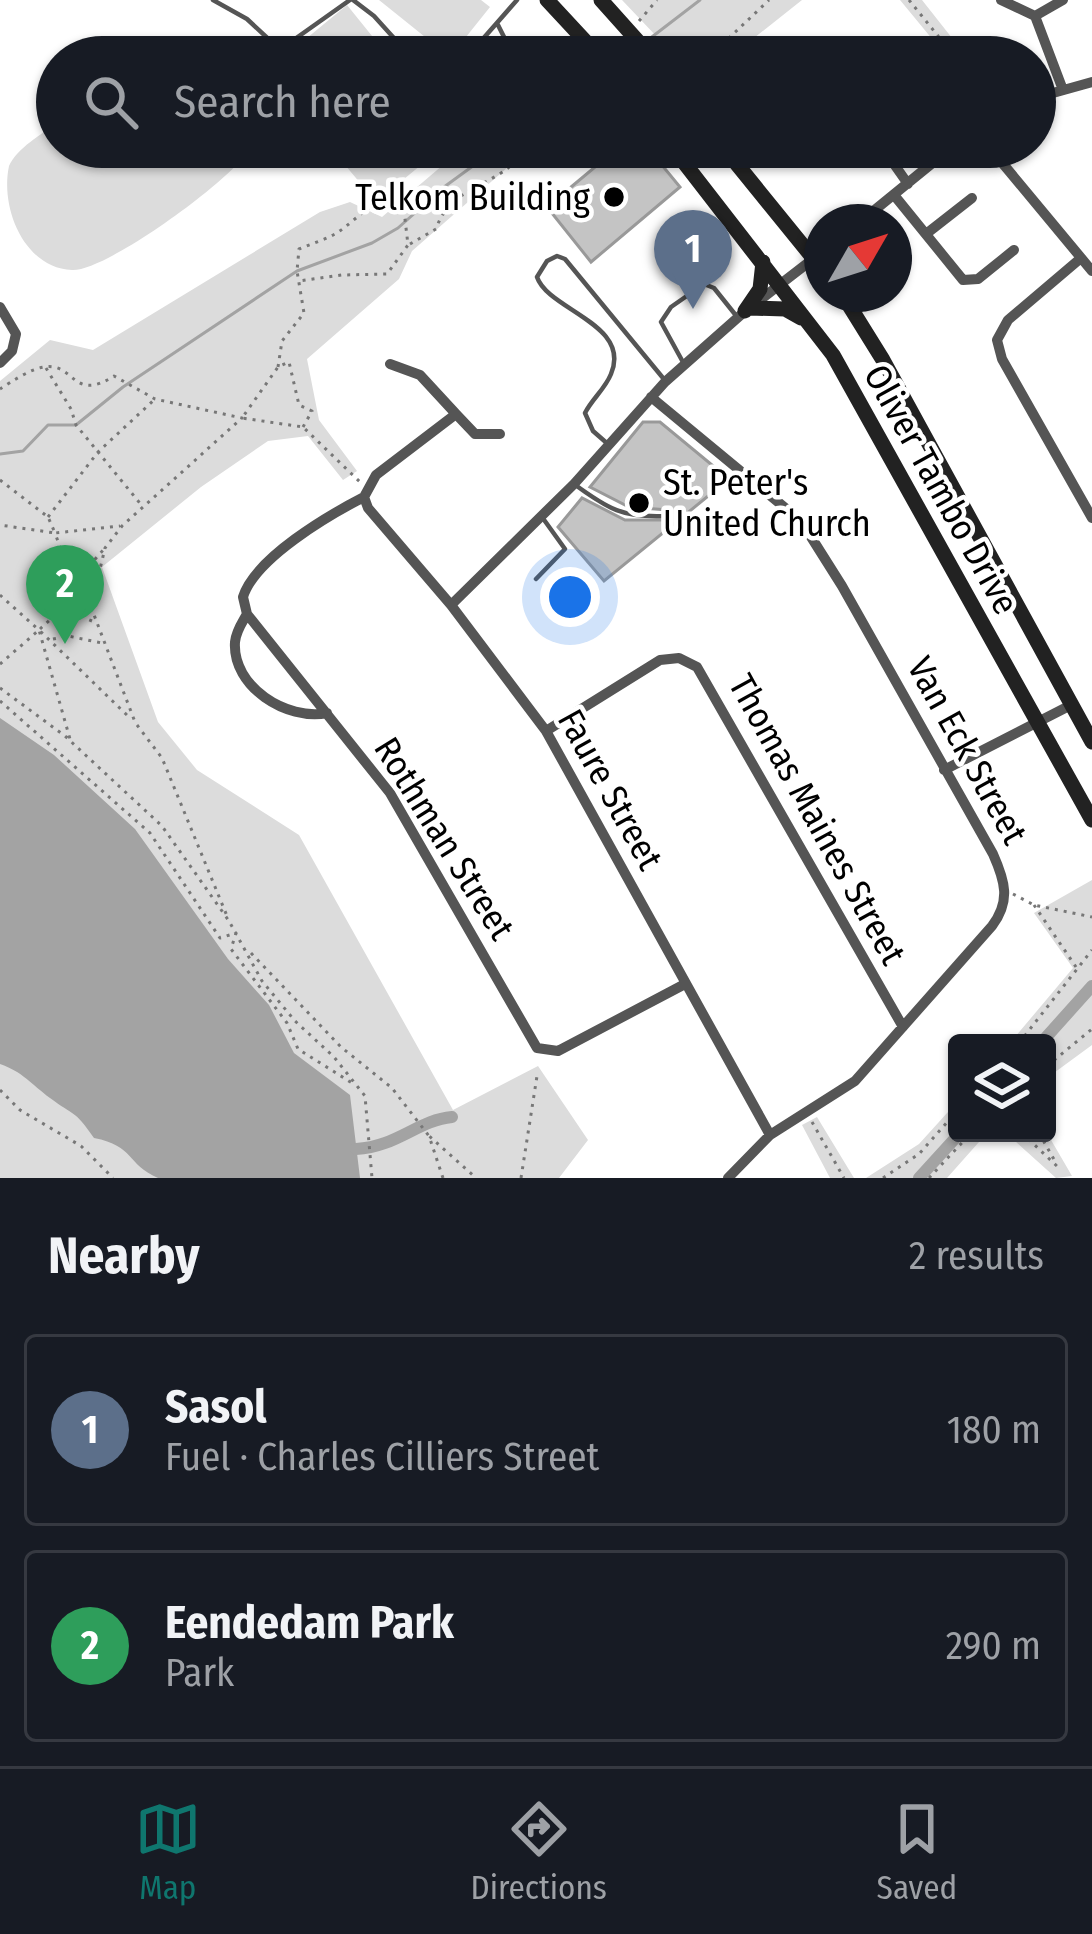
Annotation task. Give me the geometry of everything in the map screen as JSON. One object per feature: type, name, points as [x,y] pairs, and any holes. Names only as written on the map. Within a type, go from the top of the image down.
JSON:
[{"type":"street","points":[[547,0],[580,36]]},
{"type":"street","points":[[601,0],[633,34]]},
{"type":"street","points":[[1001,0],[1035,16],[1043,36]]},
{"type":"street","points":[[1035,16],[1063,0]]},
{"type":"street","points":[[1056,72],[1063,90]]},
{"type":"street","points":[[1056,92],[1092,82]]},
{"type":"street","name":"Oliver Tambo Drive","points":[[689,168],[833,356],[1092,820]]},
{"type":"street","points":[[741,168],[804,242]]},
{"type":"street","points":[[897,168],[908,184]]},
{"type":"street","points":[[883,204],[927,168]]},
{"type":"street","points":[[1006,168],[1092,271]]},
{"type":"street","points":[[894,195],[968,282],[1014,250]]},
{"type":"street","points":[[926,234],[972,198]]},
{"type":"street","points":[[1082,258],[1008,320],[998,340],[1002,359],[1092,518]]},
{"type":"street","points":[[743,313],[760,289],[763,261]]},
{"type":"street","points":[[451,605],[574,484],[665,382],[743,313],[804,270]]},
{"type":"street","points":[[0,307],[16,334],[12,351],[0,363]]},
{"type":"street","points":[[743,313],[785,309],[816,333]]},
{"type":"street","name":"Oliver Tambo Drive","points":[[854,312],[1092,742]]},
{"type":"street","points":[[390,364],[420,375],[475,434],[500,434]]},
{"type":"street","name":"Van Eck Street","points":[[651,397],[801,521],[993,854],[1006,891],[1000,915],[855,1081],[770,1135],[728,1178]]},
{"type":"street","points":[[365,492],[376,475],[456,414]]},
{"type":"street","name":"Rothman Street","points":[[365,492],[288,546],[256,575],[243,597],[247,614],[390,793],[530,1040],[550,1053],[685,984]]},
{"type":"street","name":"Faure Street","points":[[365,492],[368,508],[451,605],[546,731],[770,1135]]},
{"type":"street","points":[[247,614],[237,632],[236,652],[256,688],[290,712],[308,717],[326,713]]},
{"type":"street","name":"Thomas Maines Street","points":[[546,731],[660,660],[680,658],[697,667],[903,1027]]},
{"type":"street","points":[[944,770],[1070,705]]},
{"type":"lane","points":[[213,0],[247,19],[265,36]]},
{"type":"lane","points":[[294,36],[351,0],[392,36]]},
{"type":"lane","points":[[486,36],[518,0]]},
{"type":"lane","points":[[497,23],[504,36]]},
{"type":"lane","points":[[609,445],[593,431],[585,413],[614,370],[613,352],[590,319],[540,286],[537,277],[548,261],[557,256],[566,259],[665,382]]},
{"type":"lane","points":[[685,364],[661,322],[671,307],[704,284],[743,313]]},
{"type":"lane","points":[[857,317],[860,312]]},
{"type":"lane","points":[[574,484],[612,510],[636,518],[666,516]]},
{"type":"lane","points":[[536,578],[565,549],[542,517]]},
{"type":"path","points":[[633,34],[657,0]]},
{"type":"path","points":[[731,36],[769,0]]},
{"type":"path","points":[[909,0],[938,36]]},
{"type":"path","points":[[0,664],[62,609],[72,585],[122,526],[242,418],[278,367],[282,341],[304,313],[299,249],[335,234],[367,208],[393,199],[428,206],[455,199],[507,168]]},
{"type":"path","points":[[299,281],[387,274],[407,245],[436,229],[442,212],[455,199]]},
{"type":"path","points":[[403,202],[407,245]]},
{"type":"path","points":[[278,367],[289,362],[299,404],[312,411],[303,427]]},
{"type":"path","points":[[0,389],[45,367],[60,370],[76,384],[98,386],[114,376],[155,399],[303,427],[365,492]]},
{"type":"path","points":[[45,367],[76,425],[142,507]]},
{"type":"path","points":[[47,517],[98,452],[155,399]]},
{"type":"path","points":[[0,480],[47,517],[86,618],[96,622]]},
{"type":"path","points":[[0,525],[55,533],[122,526]]},
{"type":"path","points":[[105,548],[91,607],[135,722]]},
{"type":"path","points":[[0,596],[135,722],[162,758],[229,921]]},
{"type":"path","points":[[39,630],[70,741]]},
{"type":"path","points":[[49,640],[68,636],[104,643]]},
{"type":"path","points":[[0,688],[70,741],[162,826],[229,921],[262,981],[365,1096],[372,1178]]},
{"type":"path","points":[[0,701],[150,833],[220,938],[236,933]]},
{"type":"path","points":[[1006,891],[1034,905],[1092,917]]},
{"type":"path","points":[[1034,905],[1076,968]]},
{"type":"path","points":[[236,933],[231,949],[287,1024],[298,1049],[359,1088]]},
{"type":"path","points":[[245,948],[290,989],[341,1047],[392,1088],[429,1136],[476,1178]]},
{"type":"path","points":[[1027,1034],[1092,950]]},
{"type":"path","points":[[1056,1059],[1092,1029]]},
{"type":"path","points":[[521,1178],[537,1076]]},
{"type":"path","points":[[0,1090],[20,1110],[82,1146],[113,1178]]},
{"type":"path","points":[[806,1113],[844,1178]]},
{"type":"path","points":[[883,1178],[919,1154],[948,1121]]},
{"type":"path","points":[[429,1136],[443,1178]]},
{"type":"path","points":[[928,1178],[962,1142]]},
{"type":"path","points":[[1032,1142],[1060,1169],[1045,1142]]},
{"type":"shaded area","points":[[379,0],[481,0],[490,7],[467,36],[424,36]]},
{"type":"shaded area","points":[[622,0],[802,0],[757,36],[656,36]]},
{"type":"shaded area","points":[[900,0],[922,0],[950,36],[930,36]]},
{"type":"shaded area","points":[[347,5],[372,36],[309,36]]},
{"type":"shaded area","points":[[36,138],[36,168],[233,168],[140,240],[89,267],[72,270],[41,259],[12,217],[9,166]]},
{"type":"shaded area","points":[[348,168],[417,168],[376,202]]},
{"type":"shaded area","points":[[439,168],[507,168],[412,251],[399,279],[307,359],[319,420],[357,471],[343,480],[308,436],[268,441],[201,487],[102,567],[158,722],[197,770],[299,835],[453,1110],[538,1066],[588,1140],[559,1178],[0,1178],[0,381],[50,340],[93,350],[320,212],[350,202],[382,217]]},
{"type":"shaded area","points":[[0,718],[54,755],[135,829],[228,959],[269,1005],[294,1053],[350,1095],[360,1178],[158,1178],[124,1150],[94,1138],[73,1114],[0,1064]]},
{"type":"shaded area","points":[[1092,880],[1092,1045],[1056,1071],[1056,1034],[1018,1034],[1073,968],[1034,913]]},
{"type":"shaded area","points":[[948,1112],[948,1142],[979,1142],[947,1178],[866,1178],[919,1144]]},
{"type":"shaded area","points":[[817,1117],[854,1178],[830,1178],[802,1125]]},
{"type":"shaded area","points":[[1016,1142],[1052,1142],[1072,1176],[1056,1178]]},
{"type":"building","name":"Telkom Building","points":[[594,168],[664,168],[680,187],[591,262],[547,207]]},
{"type":"building","name":"St. Peter's United Church","points":[[643,422],[660,422],[729,479],[604,581],[558,527],[582,498],[625,520],[671,520],[668,510],[629,507],[590,487]]},
{"type":"waterway","points":[[653,36],[700,0]]},
{"type":"waterway","points":[[0,454],[23,451],[48,425],[76,425],[123,387],[297,271],[372,243],[398,228],[470,168]]},
{"type":"waterway","points":[[1049,1034],[1092,986]]},
{"type":"waterway","points":[[356,1149],[384,1144],[452,1117]]},
{"type":"waterway","points":[[919,1178],[952,1142]]},
{"type":"place","name":"Telkom Building","points":[[614,197]]},
{"type":"place","name":"Sasol","points":[[693,309]]},
{"type":"place","name":"St. Peter's United Church","points":[[639,503]]},
{"type":"place","name":"Eendedam Park","points":[[65,644]]}]
